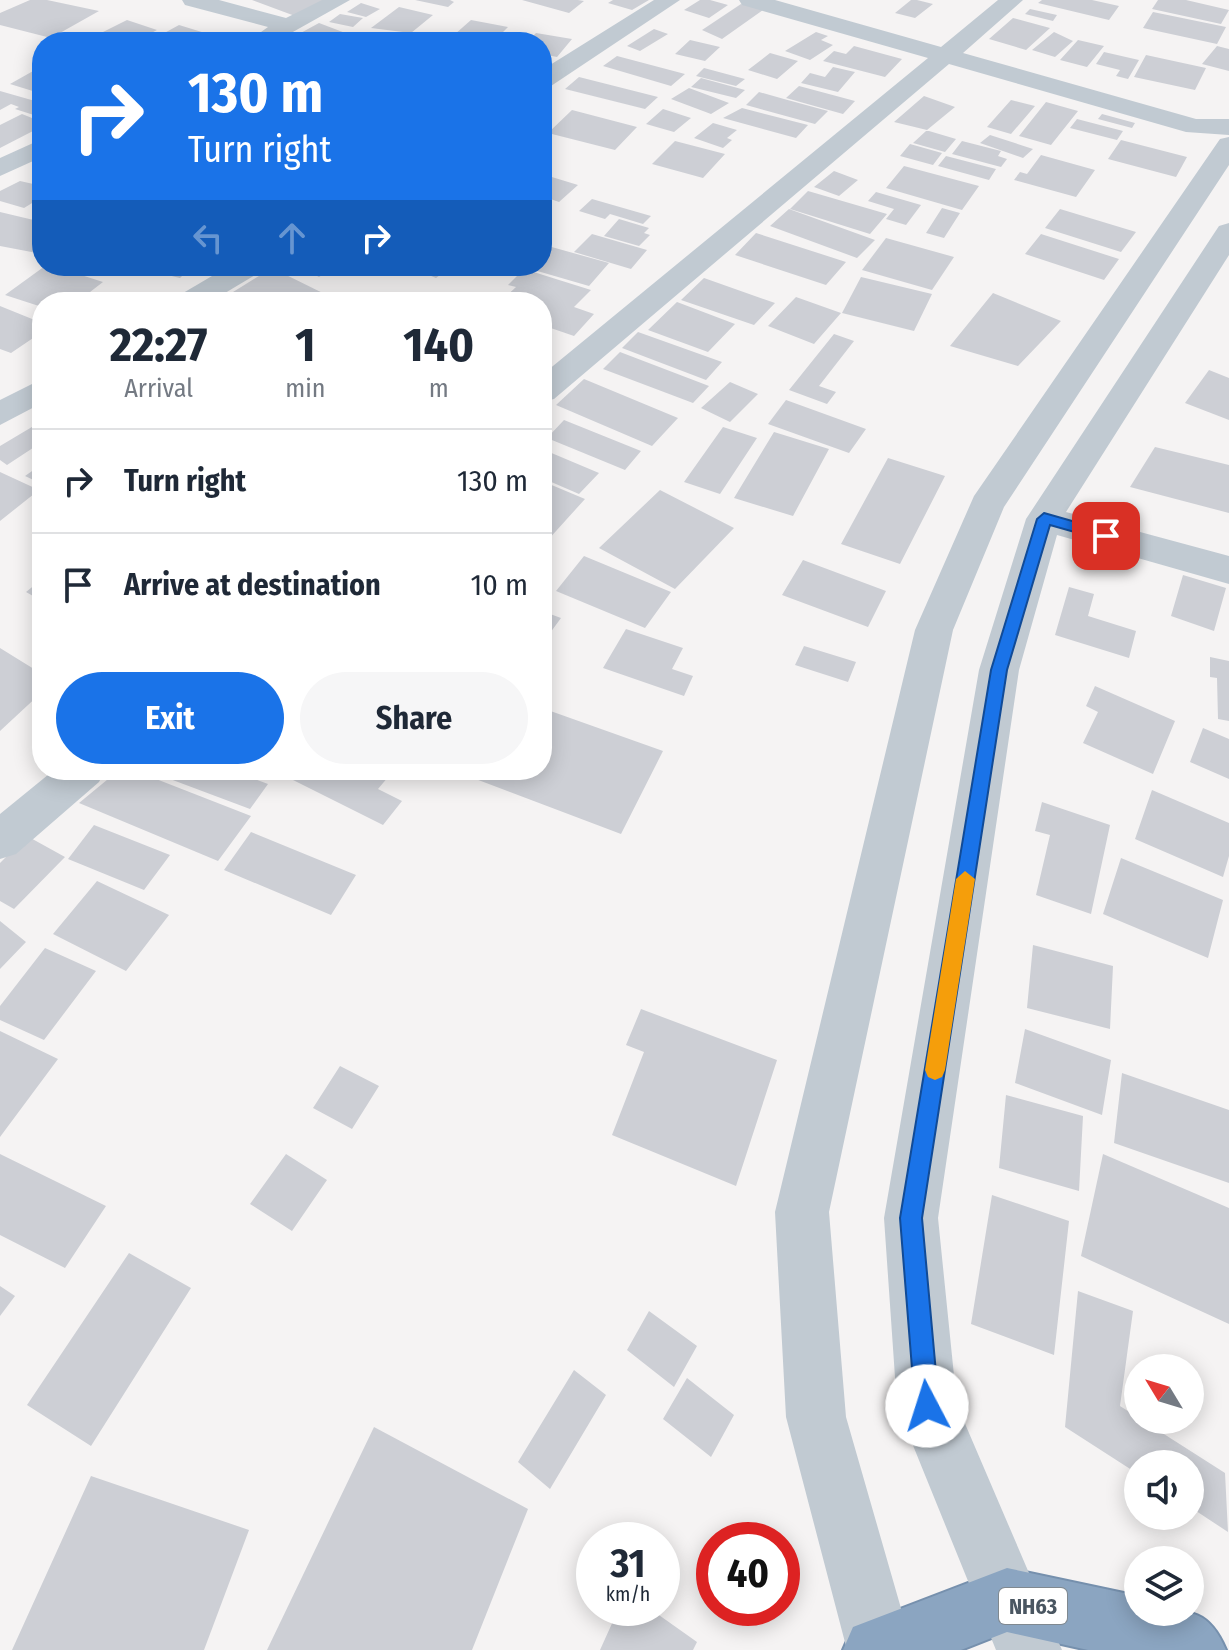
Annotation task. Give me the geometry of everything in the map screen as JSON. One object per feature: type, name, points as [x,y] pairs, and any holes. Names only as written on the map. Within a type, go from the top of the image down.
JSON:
[{"type":"highway","name":"NH63","points":[[878,1649],[1018,1625],[1173,1636],[1193,1650]]},
{"type":"street","points":[[193,0],[289,26]]},
{"type":"street","points":[[277,32],[339,0]]},
{"type":"street","points":[[552,75],[669,0]]},
{"type":"street","points":[[750,0],[1209,108],[1229,120]]},
{"type":"street","points":[[819,0],[956,50],[1195,127],[1229,127]]},
{"type":"street","points":[[552,384],[956,50],[1012,0]]},
{"type":"street","points":[[878,1649],[816,1417],[802,1212],[934,630],[987,505],[1229,145]]},
{"type":"street","points":[[0,168],[32,152]]},
{"type":"street","points":[[1018,1625],[927,1406],[911,1218],[999,670],[1044,519],[1229,232]]},
{"type":"street","points":[[206,292],[233,276]]},
{"type":"street","points":[[0,414],[32,395]]},
{"type":"street","points":[[1044,519],[1229,570]]},
{"type":"street","points":[[0,840],[72,780]]},
{"type":"building","points":[[30,0],[47,0],[99,11],[62,32],[32,33],[0,25],[0,13]]},
{"type":"building","points":[[252,0],[326,0],[295,16]]},
{"type":"building","points":[[415,0],[450,0],[454,2],[448,7]]},
{"type":"building","points":[[522,0],[578,0],[584,1],[569,13]]},
{"type":"building","points":[[613,0],[649,0],[632,10],[608,3]]},
{"type":"building","points":[[700,0],[728,5],[709,18],[684,10]]},
{"type":"building","points":[[911,0],[933,4],[915,18],[895,13]]},
{"type":"building","points":[[1042,0],[1092,0],[1119,6],[1109,20],[1038,3]]},
{"type":"building","points":[[1158,0],[1186,0],[1229,10],[1221,24],[1152,9]]},
{"type":"building","points":[[361,3],[380,9],[366,17],[347,12]]},
{"type":"building","points":[[741,4],[763,10],[722,39],[702,30]]},
{"type":"building","points":[[399,7],[433,15],[412,32],[371,28]]},
{"type":"building","points":[[1030,9],[1057,15],[1053,21],[1025,14]]},
{"type":"building","points":[[1153,12],[1226,27],[1217,44],[1143,28]]},
{"type":"building","points":[[340,14],[363,18],[353,27],[329,22]]},
{"type":"building","points":[[1013,18],[1050,28],[1026,50],[989,39]]},
{"type":"building","points":[[127,20],[157,30],[153,32],[103,32]]},
{"type":"building","points":[[471,20],[508,27],[503,32],[457,32]]},
{"type":"building","points":[[319,23],[343,32],[302,32]]},
{"type":"building","points":[[179,25],[202,32],[166,32]]},
{"type":"building","points":[[654,29],[668,34],[640,51],[627,46]]},
{"type":"building","points":[[816,32],[828,36],[821,40],[833,45],[810,60],[785,51]]},
{"type":"building","points":[[1054,32],[1073,41],[1055,57],[1032,50]]},
{"type":"building","points":[[552,36],[572,39],[557,57],[552,56]]},
{"type":"building","points":[[690,40],[720,47],[705,61],[675,54]]},
{"type":"building","points":[[1078,40],[1104,46],[1087,67],[1060,60]]},
{"type":"building","points":[[854,46],[902,59],[885,77],[823,61],[834,51],[846,54]]},
{"type":"building","points":[[1217,46],[1229,49],[1229,71],[1202,64]]},
{"type":"building","points":[[1104,52],[1139,60],[1128,79],[1116,76],[1120,70],[1096,64]]},
{"type":"building","points":[[770,53],[798,61],[777,79],[748,70]]},
{"type":"building","points":[[1146,55],[1206,68],[1195,90],[1134,77]]},
{"type":"building","points":[[617,56],[685,74],[671,86],[603,66]]},
{"type":"building","points":[[833,67],[855,72],[838,92],[801,83],[810,73],[825,77]]},
{"type":"building","points":[[704,68],[745,79],[736,86],[696,76]]},
{"type":"building","points":[[32,72],[32,91],[10,84]]},
{"type":"building","points":[[579,77],[658,97],[645,109],[565,89]]},
{"type":"building","points":[[701,78],[745,90],[736,98],[691,87]]},
{"type":"building","points":[[799,86],[855,101],[843,114],[786,98]]},
{"type":"building","points":[[689,88],[729,103],[711,114],[671,99]]},
{"type":"building","points":[[0,91],[32,100],[32,114],[15,109],[19,107],[11,104],[0,110]]},
{"type":"building","points":[[759,92],[828,111],[815,124],[746,105]]},
{"type":"building","points":[[924,96],[955,107],[927,130],[894,122]]},
{"type":"building","points":[[1011,100],[1035,106],[1011,134],[987,127]]},
{"type":"building","points":[[1046,102],[1078,111],[1051,145],[1019,136]]},
{"type":"building","points":[[742,108],[808,125],[796,138],[723,118]]},
{"type":"building","points":[[663,109],[691,118],[674,132],[646,124]]},
{"type":"building","points":[[572,110],[637,127],[615,150],[552,134],[552,129]]},
{"type":"building","points":[[22,114],[32,118],[32,132],[0,148],[0,125]]},
{"type":"building","points":[[1102,114],[1135,123],[1132,128],[1098,119]]},
{"type":"building","points":[[1077,119],[1123,131],[1117,140],[1070,128]]},
{"type":"building","points":[[713,123],[737,130],[727,138],[732,140],[723,148],[694,138]]},
{"type":"building","points":[[926,131],[956,139],[945,152],[913,143]]},
{"type":"building","points":[[990,135],[1033,149],[1023,158],[980,143]]},
{"type":"building","points":[[1121,140],[1187,157],[1176,177],[1108,159]]},
{"type":"building","points":[[675,141],[725,154],[703,178],[652,164]]},
{"type":"building","points":[[962,141],[1001,151],[998,156],[1007,159],[1001,167],[952,154]]},
{"type":"building","points":[[910,144],[942,153],[933,165],[900,156]]},
{"type":"building","points":[[1041,155],[1095,170],[1076,197],[1014,180],[1020,172],[1027,174]]},
{"type":"building","points":[[946,156],[996,169],[989,180],[938,166]]},
{"type":"building","points":[[904,166],[979,186],[962,210],[886,188]]},
{"type":"building","points":[[834,171],[858,180],[839,196],[814,187]]},
{"type":"building","points":[[552,177],[578,185],[559,202],[552,200]]},
{"type":"building","points":[[20,181],[32,184],[32,203],[24,208],[0,201],[0,191]]},
{"type":"building","points":[[808,191],[887,214],[870,234],[790,209]]},
{"type":"building","points":[[876,192],[921,205],[906,225],[886,219],[894,209],[868,201]]},
{"type":"building","points":[[592,199],[651,216],[643,224],[610,214],[605,219],[579,211]]},
{"type":"building","points":[[942,208],[960,213],[944,238],[926,233]]},
{"type":"building","points":[[789,209],[875,240],[857,258],[770,226]]},
{"type":"building","points":[[1060,209],[1136,232],[1121,252],[1045,228]]},
{"type":"building","points":[[0,212],[32,220],[32,252],[0,246]]},
{"type":"building","points":[[619,219],[649,228],[644,233],[650,235],[639,246],[604,236]]},
{"type":"building","points":[[756,233],[846,262],[826,285],[735,255]]},
{"type":"building","points":[[592,234],[647,250],[631,269],[574,252]]},
{"type":"building","points":[[1041,234],[1119,259],[1104,280],[1025,254]]},
{"type":"building","points":[[886,238],[954,257],[932,290],[862,270]]},
{"type":"building","points":[[552,247],[609,263],[589,286],[552,275]]},
{"type":"building","points":[[32,275],[84,276],[103,282],[90,292],[32,292],[32,304],[5,295]]},
{"type":"building","points":[[259,276],[288,276],[321,292],[233,292]]},
{"type":"building","points":[[517,276],[546,276],[591,290],[574,307],[594,314],[574,336],[552,328],[552,292],[511,292],[516,287],[508,285]]},
{"type":"building","points":[[861,277],[932,294],[914,331],[842,313]]},
{"type":"building","points":[[704,278],[775,303],[754,325],[681,300]]},
{"type":"building","points":[[993,293],[1061,321],[1018,366],[950,346]]},
{"type":"building","points":[[796,297],[841,313],[814,344],[768,326]]},
{"type":"building","points":[[677,302],[735,324],[708,352],[648,330]]},
{"type":"building","points":[[0,306],[32,319],[32,339],[11,353],[0,349]]},
{"type":"building","points":[[638,332],[722,362],[706,380],[622,348]]},
{"type":"building","points":[[834,334],[854,341],[819,386],[836,392],[827,404],[789,390]]},
{"type":"building","points":[[620,352],[709,386],[693,403],[603,369]]},
{"type":"building","points":[[1209,370],[1229,378],[1229,420],[1185,403]]},
{"type":"building","points":[[584,379],[678,418],[652,446],[556,405]]},
{"type":"building","points":[[730,382],[758,394],[730,422],[701,408]]},
{"type":"building","points":[[786,400],[866,429],[849,453],[768,424]]},
{"type":"building","points":[[564,420],[641,451],[625,470],[552,440],[552,433]]},
{"type":"building","points":[[32,427],[32,449],[7,465],[0,460],[0,446]]},
{"type":"building","points":[[723,427],[757,438],[720,494],[684,482]]},
{"type":"building","points":[[774,432],[829,449],[793,516],[734,498]]},
{"type":"building","points":[[1155,447],[1229,465],[1229,513],[1130,487]]},
{"type":"building","points":[[552,453],[599,473],[579,494],[552,482]]},
{"type":"building","points":[[888,458],[945,476],[900,564],[841,544]]},
{"type":"building","points":[[0,472],[32,487],[32,496],[0,521]]},
{"type":"building","points":[[552,485],[585,499],[552,535]]},
{"type":"building","points":[[660,490],[734,528],[675,589],[599,548]]},
{"type":"building","points":[[584,556],[671,592],[645,628],[556,591]]},
{"type":"building","points":[[803,560],[886,591],[868,627],[782,595]]},
{"type":"building","points":[[1183,575],[1226,588],[1214,631],[1171,616]]},
{"type":"building","points":[[1069,587],[1094,594],[1088,616],[1136,631],[1129,658],[1055,635]]},
{"type":"building","points":[[552,615],[561,618],[552,630]]},
{"type":"building","points":[[626,629],[683,648],[672,669],[693,676],[684,696],[603,668]]},
{"type":"building","points":[[804,646],[856,662],[848,682],[795,665]]},
{"type":"building","points":[[0,648],[32,668],[32,701],[0,731]]},
{"type":"building","points":[[1210,657],[1229,661],[1229,721],[1218,719],[1217,678],[1210,677]]},
{"type":"building","points":[[1095,686],[1175,721],[1153,774],[1083,743],[1098,712],[1086,706]]},
{"type":"building","points":[[552,712],[663,751],[621,834],[478,780],[552,780]]},
{"type":"building","points":[[1203,728],[1229,739],[1229,779],[1190,762]]},
{"type":"building","points":[[107,780],[159,780],[251,816],[218,861],[79,803]]},
{"type":"building","points":[[173,780],[257,780],[268,784],[250,809]]},
{"type":"building","points":[[293,780],[386,780],[378,789],[402,801],[383,825]]},
{"type":"building","points":[[1152,790],[1229,823],[1229,856],[1223,877],[1135,839]]},
{"type":"building","points":[[1042,802],[1110,825],[1091,914],[1036,895],[1050,835],[1035,831]]},
{"type":"building","points":[[94,825],[170,855],[144,890],[68,859]]},
{"type":"building","points":[[251,832],[356,875],[331,915],[224,870]]},
{"type":"building","points":[[27,836],[65,857],[14,909],[0,901],[0,863]]},
{"type":"building","points":[[1121,858],[1223,900],[1208,958],[1103,914]]},
{"type":"building","points":[[97,881],[169,915],[126,971],[53,934]]},
{"type":"building","points":[[0,921],[26,942],[0,969]]},
{"type":"building","points":[[1033,945],[1113,966],[1110,1029],[1027,1008]]},
{"type":"building","points":[[45,948],[96,971],[44,1040],[0,1020],[0,1006]]},
{"type":"building","points":[[641,1009],[777,1060],[736,1186],[612,1135],[644,1052],[626,1045]]},
{"type":"building","points":[[1025,1029],[1111,1060],[1102,1115],[1015,1083]]},
{"type":"building","points":[[0,1031],[58,1059],[0,1137]]},
{"type":"building","points":[[340,1066],[379,1086],[352,1129],[313,1108]]},
{"type":"building","points":[[1122,1073],[1229,1110],[1229,1183],[1114,1143]]},
{"type":"building","points":[[1006,1095],[1083,1116],[1079,1191],[999,1168]]},
{"type":"building","points":[[0,1154],[106,1206],[65,1268],[0,1235]]},
{"type":"building","points":[[286,1154],[327,1180],[292,1231],[250,1204]]},
{"type":"building","points":[[1103,1154],[1229,1208],[1229,1324],[1081,1256]]},
{"type":"building","points":[[992,1195],[1069,1221],[1054,1355],[971,1324]]},
{"type":"building","points":[[129,1253],[191,1288],[91,1446],[27,1405]]},
{"type":"building","points":[[0,1286],[15,1296],[0,1316]]},
{"type":"building","points":[[1078,1291],[1133,1311],[1127,1354],[1124,1354],[1120,1406],[1124,1409],[1124,1434],[1164,1434],[1189,1450],[1124,1450],[1124,1465],[1065,1427]]},
{"type":"building","points":[[649,1311],[697,1346],[674,1387],[627,1350]]},
{"type":"building","points":[[574,1370],[606,1395],[550,1489],[518,1462]]},
{"type":"building","points":[[687,1378],[734,1415],[711,1457],[663,1419]]},
{"type":"building","points":[[374,1427],[528,1509],[472,1650],[267,1650]]},
{"type":"building","points":[[1204,1460],[1225,1473],[1228,1532],[1204,1516]]},
{"type":"building","points":[[91,1476],[249,1530],[204,1650],[12,1650]]},
{"type":"building","points":[[611,1626],[674,1626],[697,1642],[693,1650],[600,1650]]},
{"type":"slow traffic","points":[[935,1070],[965,879]]},
{"type":"route","points":[[927,1406],[911,1218],[999,670],[1044,519],[1106,536]]}]
